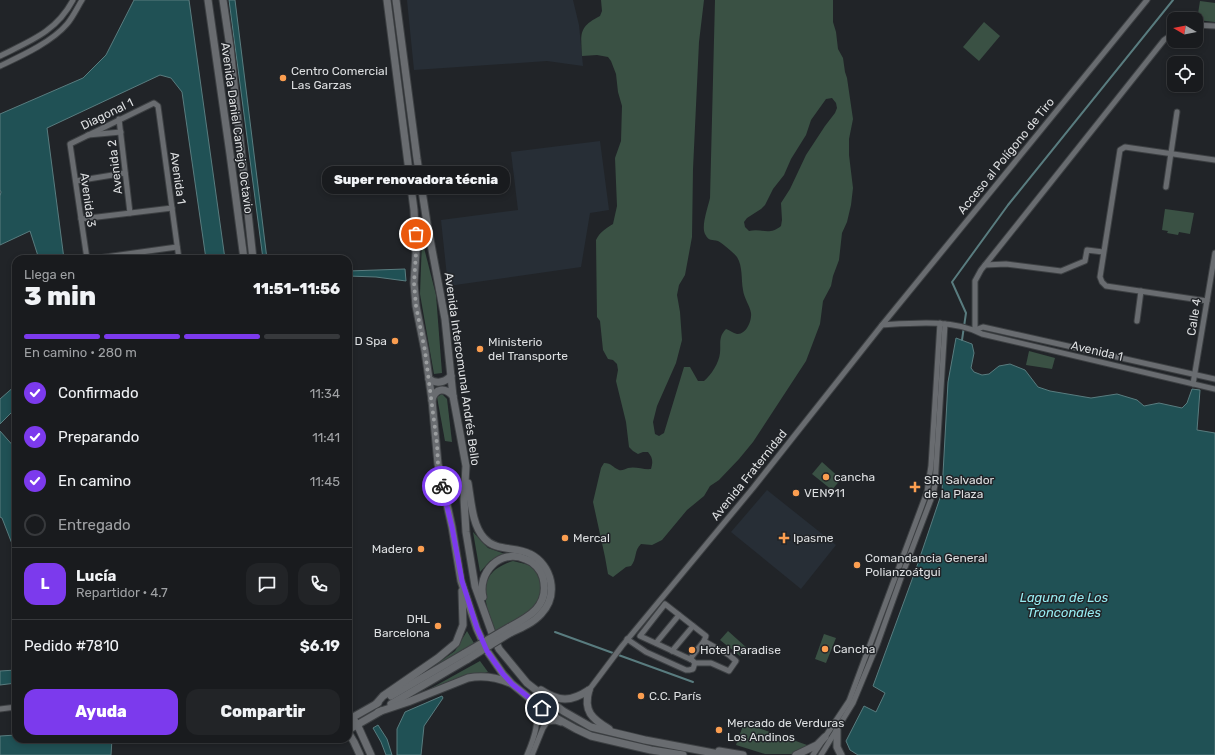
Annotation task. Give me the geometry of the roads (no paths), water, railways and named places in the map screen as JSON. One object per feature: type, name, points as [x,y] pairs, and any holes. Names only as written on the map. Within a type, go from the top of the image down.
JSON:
[{"type":"main road","name":"Avenida Daniel Camejo Octavio","points":[[208,0],[243,255]]},
{"type":"main road","name":"Avenida Daniel Camejo Octavio","points":[[222,0],[231,54],[253,255]]},
{"type":"main road","points":[[386,0],[414,215],[416,253],[414,283],[416,306],[425,351],[432,400],[439,475],[452,527],[462,581],[477,628],[487,651],[503,674],[512,684],[549,714],[590,736],[675,755]]},
{"type":"main road","name":"Avenida Intercomunal Andrés Bello","points":[[396,0],[426,223],[445,319],[453,396],[466,466],[464,499],[467,539],[475,586],[491,632],[499,649],[527,683],[563,711],[591,727],[724,755]]},
{"type":"main road","points":[[429,379],[434,382],[440,382],[447,381],[451,376]]},
{"type":"main road","points":[[432,400],[436,391],[440,390],[450,392],[453,396]]},
{"type":"main road","points":[[466,466],[477,526],[484,538],[491,544],[500,548],[529,553],[543,564],[551,579],[550,599],[542,613],[535,620],[509,631]]},
{"type":"main road","points":[[352,728],[509,631],[535,610],[541,604],[544,593],[544,584],[540,571],[525,558],[508,557],[502,559],[494,563],[485,573],[481,589],[491,632]]},
{"type":"main road","points":[[376,704],[384,696],[456,643],[463,625],[462,581]]},
{"type":"main road","points":[[352,716],[467,656]]},
{"type":"main road","points":[[378,712],[408,702],[468,678],[478,676],[490,677],[512,684]]},
{"type":"main road","points":[[520,676],[556,698],[568,700],[576,698],[589,690]]},
{"type":"main road","points":[[589,690],[587,698],[590,714],[593,719],[616,733]]},
{"type":"main road","points":[[352,720],[357,724],[371,755]]},
{"type":"main road","points":[[837,730],[837,747],[841,755]]},
{"type":"main road","points":[[796,755],[817,745],[825,737]]},
{"type":"main road","points":[[352,738],[360,755]]},
{"type":"main road","points":[[659,742],[743,755]]},
{"type":"main road","points":[[657,751],[683,755]]},
{"type":"street","points":[[0,56],[38,38],[63,16],[73,0]]},
{"type":"street","points":[[0,66],[54,36],[66,25],[82,0]]},
{"type":"street","name":"Acceso al Polígono de Tiro","points":[[882,325],[1148,0]]},
{"type":"street","points":[[1203,25],[1215,26]]},
{"type":"street","points":[[882,325],[947,324],[973,330],[975,281],[985,265],[1021,218],[1167,38]]},
{"type":"street","name":"Diagonal 1","points":[[70,145],[71,143],[153,103]]},
{"type":"street","name":"Avenida 1","points":[[153,103],[158,106],[178,255]]},
{"type":"street","points":[[1166,187],[1178,112]]},
{"type":"street","name":"Avenida 2","points":[[119,119],[130,213]]},
{"type":"street","points":[[85,136],[121,132]]},
{"type":"street","name":"Avenida 3","points":[[70,145],[86,255]]},
{"type":"street","points":[[1207,301],[1106,286],[1100,277],[1120,150],[1125,147],[1215,160]]},
{"type":"street","points":[[76,181],[125,173]]},
{"type":"street","points":[[80,219],[172,208]]},
{"type":"street","points":[[120,255],[177,247]]},
{"type":"street","points":[[985,265],[1006,264],[1062,271],[1085,261],[1087,250],[1104,252]]},
{"type":"street","name":"Calle 4","points":[[1193,384],[1215,253]]},
{"type":"street","points":[[1137,321],[1141,291]]},
{"type":"street","points":[[821,755],[850,711],[871,660],[933,494],[935,485],[947,324]]},
{"type":"street","points":[[813,755],[849,701],[927,492],[947,324]]},
{"type":"street","name":"Avenida Fraternidad","points":[[589,690],[627,639],[753,488],[882,325]]},
{"type":"street","name":"Avenida 1","points":[[973,330],[983,327],[1215,379]]},
{"type":"street","name":"Avenida 1","points":[[973,330],[982,334],[1215,389]]},
{"type":"street","points":[[690,659],[707,636],[664,604],[639,634],[640,636],[690,659],[695,663],[710,663],[729,671],[735,664],[735,659],[704,641]]},
{"type":"street","points":[[656,644],[679,615]]},
{"type":"street","points":[[672,651],[693,626]]},
{"type":"street","points":[[627,639],[646,652],[686,670],[694,668],[695,663]]},
{"type":"street","points":[[527,755],[536,733],[537,713],[534,702]]},
{"type":"street","points":[[0,709],[12,708]]},
{"type":"street","points":[[532,755],[547,722],[555,721],[568,725]]},
{"type":"water","points":[[134,0],[189,0],[224,255],[205,255],[182,92],[171,78],[160,75],[47,128],[63,255],[38,255],[30,231],[0,245],[0,114],[83,78],[106,55]]},
{"type":"water","points":[[229,0],[235,0],[267,255],[262,255]]},
{"type":"water","points":[[405,269],[406,281],[376,277],[352,276],[352,271]]},
{"type":"water","name":"Laguna de Los Tronconales","points":[[956,338],[972,344],[974,353],[971,368],[974,372],[982,375],[989,374],[999,366],[1010,364],[1025,370],[1038,387],[1050,391],[1091,398],[1117,394],[1137,400],[1144,406],[1159,403],[1182,408],[1187,403],[1192,389],[1200,390],[1197,430],[1215,433],[1215,755],[858,755],[850,750],[846,741],[864,706],[876,712],[885,693],[873,686],[917,566],[942,492],[948,382]]},
{"type":"water","points":[[12,388],[12,412],[0,424],[0,399]]},
{"type":"water","points":[[0,431],[12,444],[12,544],[2,518],[0,517]]},
{"type":"water","points":[[12,670],[12,684],[0,685],[0,671]]},
{"type":"water","points":[[442,696],[443,698],[424,726],[421,755],[397,755],[397,729],[405,712]]},
{"type":"water","points":[[378,725],[387,739],[392,755],[386,755],[373,728]]},
{"type":"water","points":[[12,735],[12,743],[112,743],[111,755],[0,755],[0,736]]},
{"type":"waterway","points":[[962,340],[966,313],[952,282],[1008,205],[1173,0]]},
{"type":"waterway","points":[[555,632],[693,682]]},
{"type":"place","name":"Centro Comercial Las Garzas","points":[[283,78]]},
{"type":"place","name":"Super renovadora técnia","points":[[416,234]]},
{"type":"place","name":"D Spa","points":[[395,341]]},
{"type":"place","name":"Ministerio del Transporte","points":[[480,349]]},
{"type":"place","name":"cancha","points":[[826,477]]},
{"type":"place","name":"SRI Salvador de la Plaza","points":[[915,487]]},
{"type":"place","name":"VEN911","points":[[796,493]]},
{"type":"place","name":"Mercal","points":[[565,538]]},
{"type":"place","name":"Ipasme","points":[[784,538]]},
{"type":"place","name":"Madero","points":[[421,549]]},
{"type":"place","name":"Comandancia General Polianzoátgui","points":[[857,565]]},
{"type":"place","name":"DHL Barcelona","points":[[438,626]]},
{"type":"place","name":"Cancha","points":[[825,649]]},
{"type":"place","name":"Hotel Paradise","points":[[692,650]]},
{"type":"place","name":"C.C. París","points":[[641,696]]},
{"type":"place","name":"Mercado de Verduras Los Andinos","points":[[719,730]]}]
